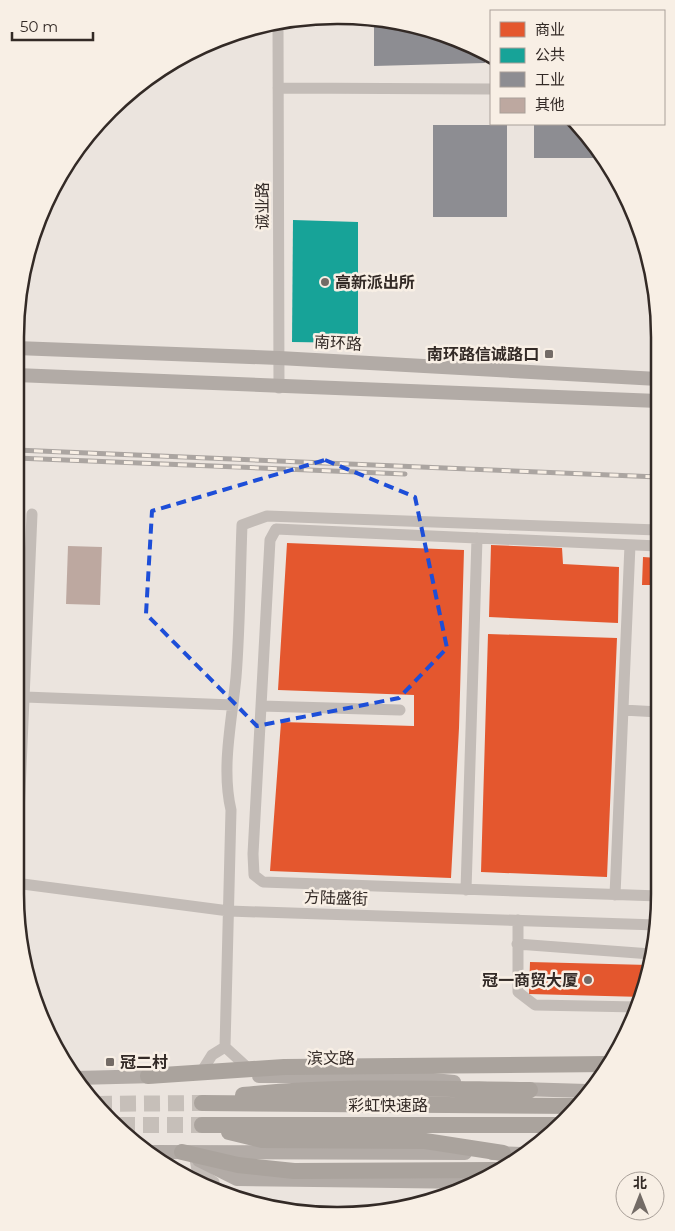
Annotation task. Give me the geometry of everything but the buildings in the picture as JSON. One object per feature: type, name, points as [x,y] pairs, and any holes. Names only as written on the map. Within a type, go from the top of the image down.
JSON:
[{"type":"highway","points":[[148,1076],[202,1071],[414,1064],[600,1064]]},
{"type":"highway","name":"彩虹快速路","points":[[530,1090],[394,1088],[293,1090],[240,1095],[202,1103],[567,1106]]},
{"type":"highway","name":"彩虹快速路","points":[[503,1153],[425,1142],[262,1140],[202,1125],[548,1125]]},
{"type":"highway","points":[[189,1156],[238,1166],[294,1171],[485,1170]]},
{"type":"main road","name":"南环路","points":[[24,348],[279,358],[651,379]]},
{"type":"main road","points":[[24,375],[279,388],[651,401]]},
{"type":"main road","name":"滨文路","points":[[84,1078],[390,1076],[530,1090],[580,1091]]},
{"type":"main road","points":[[162,1153],[189,1156],[513,1154]]},
{"type":"main road","points":[[189,1156],[237,1179],[461,1182]]},
{"type":"street","name":"诚业路","points":[[278,30],[279,388]]},
{"type":"street","points":[[278,88],[490,88]]},
{"type":"street","points":[[24,718],[32,514]]},
{"type":"street","points":[[249,1069],[225,1047],[231,810],[227,793],[242,525],[267,516],[651,530]]},
{"type":"street","points":[[651,546],[276,530],[270,540],[254,875],[263,882],[301,885],[651,896]]},
{"type":"street","points":[[466,890],[477,538]]},
{"type":"street","points":[[614,895],[630,545]]},
{"type":"street","points":[[24,576],[29,576]]},
{"type":"street","points":[[25,697],[233,705]]},
{"type":"street","points":[[261,706],[400,710]]},
{"type":"street","points":[[623,710],[651,712]]},
{"type":"street","name":"方陆盛街","points":[[24,884],[229,910],[650,925]]},
{"type":"street","points":[[518,920],[518,992],[535,1005],[630,1007]]},
{"type":"street","points":[[517,944],[645,954]]},
{"type":"street","points":[[202,1071],[212,1055],[225,1047]]},
{"type":"street","points":[[189,1156],[197,1170],[208,1179]]},
{"type":"street","points":[[217,1183],[231,1176]]},
{"type":"highlighted area","points":[[325,460],[415,497],[447,648],[399,698],[257,726],[146,614],[152,511]]},
{"type":"tunnel","points":[[106,1104],[202,1103]]},
{"type":"tunnel","points":[[127,1125],[202,1125]]},
{"type":"railway","points":[[24,450],[651,477]]},
{"type":"railway","points":[[24,458],[405,474]]},
{"type":"place","name":"高新派出所","points":[[325,282]]},
{"type":"place","name":"南环路信诚路口","points":[[549,354]]},
{"type":"place","name":"冠一商贸大厦","points":[[588,980]]},
{"type":"place","name":"冠二村","points":[[110,1062]]}]
